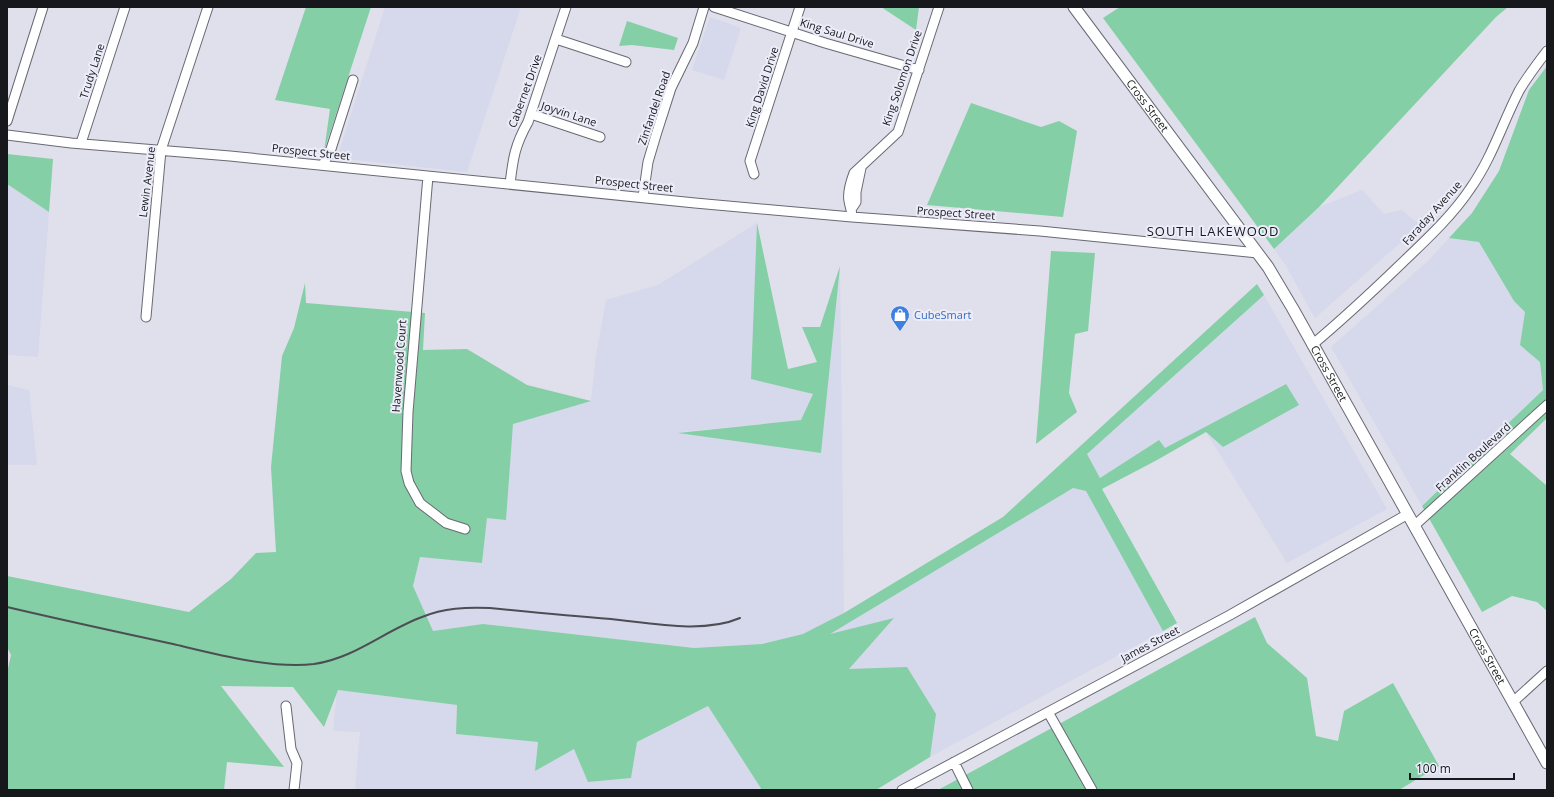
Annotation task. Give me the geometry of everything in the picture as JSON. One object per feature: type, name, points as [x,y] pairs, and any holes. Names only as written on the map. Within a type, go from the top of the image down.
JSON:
[{"type":"main road","name":"Cross Street","points":[[1074,7],[1258,253],[1279,285],[1547,763]]},
{"type":"street","points":[[7,121],[43,7]]},
{"type":"street","name":"Trudy Lane","points":[[80,143],[125,7]]},
{"type":"street","name":"Lewin Avenue","points":[[146,318],[161,150],[208,7]]},
{"type":"street","name":"Cabernet Drive","points":[[510,184],[513,156],[531,114],[566,7]]},
{"type":"street","name":"Zinfandel Road","points":[[644,197],[648,162],[658,129],[671,88],[693,43],[704,7]]},
{"type":"street","name":"King Saul Drive","points":[[714,7],[919,70]]},
{"type":"street","name":"King David Drive","points":[[754,174],[750,161],[800,7]]},
{"type":"street","name":"King Solomon Drive","points":[[852,212],[849,202],[851,180],[854,173],[898,132],[939,7]]},
{"type":"street","points":[[556,39],[626,62]]},
{"type":"street","name":"Faraday Avenue","points":[[1312,345],[1357,306],[1418,247],[1449,216],[1470,190],[1486,165],[1520,91],[1547,52]]},
{"type":"street","points":[[324,166],[331,149],[353,80]]},
{"type":"street","name":"Joyvin Lane","points":[[531,114],[600,137]]},
{"type":"street","name":"Prospect Street","points":[[7,135],[644,197],[852,212],[1258,253]]},
{"type":"street","name":"Havenwood Court","points":[[428,176],[408,412],[406,472],[409,483],[420,503],[446,523],[465,529]]},
{"type":"street","name":"Franklin Boulevard","points":[[1414,526],[1547,405]]},
{"type":"street","name":"James Street","points":[[902,790],[1230,615],[1408,514]]},
{"type":"street","points":[[1513,702],[1547,671]]},
{"type":"street","points":[[286,706],[291,749],[297,763],[294,790]]},
{"type":"street","points":[[1048,712],[1092,790]]},
{"type":"street","points":[[954,762],[968,790]]},
{"type":"shaded area","points":[[385,7],[521,7],[467,172],[337,158]]},
{"type":"shaded area","points":[[710,17],[741,28],[724,80],[692,70]]},
{"type":"shaded area","points":[[7,184],[49,212],[38,357],[7,355]]},
{"type":"shaded area","points":[[1362,190],[1384,214],[1402,210],[1419,224],[1407,237],[1315,318],[1286,266],[1274,249],[1319,207]]},
{"type":"shaded area","points":[[757,223],[751,379],[813,394],[801,420],[680,432],[821,453],[840,266],[844,613],[1073,488],[1086,490],[1163,631],[930,757],[936,714],[849,669],[894,618],[828,635],[803,634],[762,644],[694,648],[483,624],[433,631],[413,586],[420,557],[482,563],[487,518],[506,519],[513,424],[591,400],[596,355],[606,300],[658,285]]},
{"type":"shaded area","points":[[1449,238],[1479,242],[1514,301],[1526,312],[1520,344],[1540,362],[1543,390],[1422,506],[1331,347],[1429,260]]},
{"type":"shaded area","points":[[1264,295],[1387,509],[1287,563],[1206,432],[1223,447],[1298,405],[1285,384],[1165,448],[1158,440],[1100,478],[1087,454]]},
{"type":"shaded area","points":[[7,385],[29,390],[37,465],[7,465]]},
{"type":"shaded area","points":[[337,690],[457,705],[456,734],[538,742],[535,771],[574,748],[588,782],[631,778],[637,742],[708,706],[762,790],[355,790],[360,732],[333,731]]},
{"type":"green space","points":[[306,7],[371,7],[324,151],[330,109],[275,100]]},
{"type":"green space","points":[[881,7],[919,7],[916,30]]},
{"type":"green space","points":[[1120,7],[1508,7],[1496,17],[1319,207],[1274,249],[1103,18]]},
{"type":"green space","points":[[627,21],[678,38],[674,50],[632,45],[619,46]]},
{"type":"green space","points":[[1547,66],[1547,418],[1510,454],[1547,486],[1547,611],[1537,602],[1512,596],[1482,612],[1422,506],[1543,390],[1540,362],[1520,345],[1525,312],[1514,301],[1479,242],[1449,238],[1472,213],[1499,171],[1529,90]]},
{"type":"green space","points":[[971,103],[1041,127],[1059,121],[1077,131],[1063,217],[927,205]]},
{"type":"green space","points":[[7,154],[53,159],[49,212],[7,184]]},
{"type":"green space","points":[[757,223],[788,369],[817,362],[802,327],[820,327],[840,266],[821,453],[678,433],[801,420],[813,394],[751,379]]},
{"type":"green space","points":[[1051,251],[1095,253],[1088,331],[1075,334],[1069,393],[1077,412],[1036,444]]},
{"type":"green space","points":[[305,283],[306,303],[425,313],[423,350],[467,349],[527,385],[591,401],[513,424],[506,520],[487,518],[482,563],[420,557],[413,586],[433,631],[483,624],[694,648],[762,644],[803,634],[844,613],[1003,517],[1257,284],[1264,295],[1087,454],[1100,478],[1159,440],[1165,448],[1286,384],[1299,405],[1223,447],[1206,432],[1102,489],[1177,623],[1163,631],[1086,491],[1073,488],[830,634],[894,618],[849,669],[907,667],[936,714],[930,757],[876,790],[762,790],[708,706],[637,742],[631,778],[588,782],[574,749],[535,771],[538,742],[456,734],[457,705],[338,690],[324,727],[293,687],[221,686],[284,767],[227,762],[224,790],[7,790],[7,673],[11,655],[7,647],[7,576],[189,612],[231,579],[256,553],[276,552],[271,467],[282,356],[294,328]]},
{"type":"green space","points":[[1255,617],[1267,643],[1307,678],[1316,736],[1338,741],[1344,711],[1393,683],[1439,766],[1399,790],[938,790]]},
{"type":"railway","points":[[7,607],[243,660],[262,663],[297,665],[329,661],[356,650],[408,623],[430,614],[455,609],[490,608],[676,626],[710,625],[725,623],[740,618]]},
{"type":"place","name":"CubeSmart","points":[[900,332]]},
{"type":"district","name":"SOUTH LAKEWOOD","points":[[1213,231]]}]
